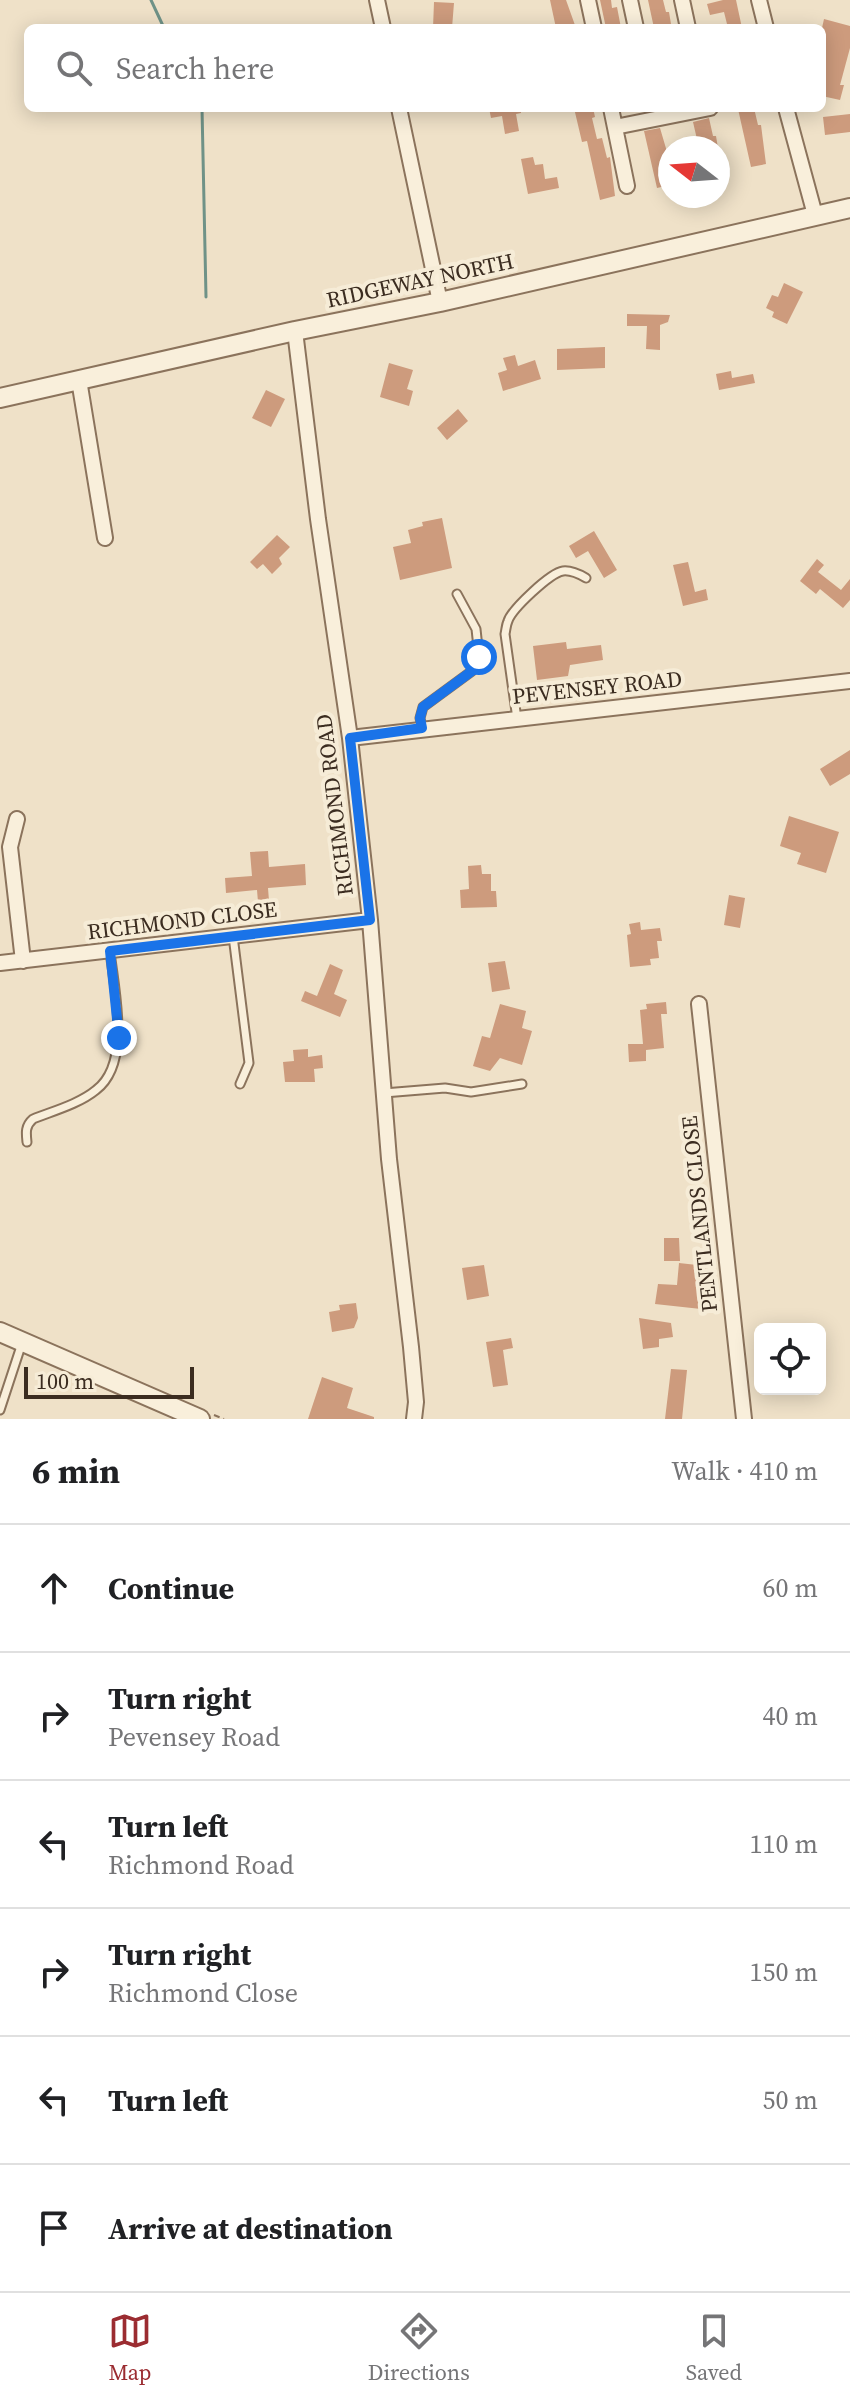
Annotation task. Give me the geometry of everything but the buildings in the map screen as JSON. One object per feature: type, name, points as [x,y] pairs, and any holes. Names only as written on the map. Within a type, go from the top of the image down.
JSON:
[{"type":"street","points":[[377,0],[382,24]]},
{"type":"street","points":[[588,0],[593,24]]},
{"type":"street","points":[[630,0],[635,24]]},
{"type":"street","points":[[682,0],[687,24]]},
{"type":"street","points":[[759,0],[765,24]]},
{"type":"street","points":[[400,112],[440,302]]},
{"type":"street","points":[[612,112],[627,186]]},
{"type":"street","points":[[787,112],[815,215]]},
{"type":"street","points":[[615,127],[656,114]]},
{"type":"street","name":"RIDGEWAY NORTH","points":[[0,398],[850,208]]},
{"type":"street","name":"RICHMOND ROAD","points":[[295,331],[350,738],[370,920],[389,1159],[416,1402],[414,1419]]},
{"type":"street","points":[[79,380],[105,538]]},
{"type":"street","name":"PEVENSEY ROAD","points":[[350,738],[850,681]]},
{"type":"street","points":[[17,819],[10,847],[23,961]]},
{"type":"street","name":"RICHMOND CLOSE","points":[[0,963],[370,920]]},
{"type":"street","name":"PENTLANDS CLOSE","points":[[699,1004],[744,1419]]},
{"type":"street","points":[[0,1332],[200,1419]]},
{"type":"lane","points":[[517,719],[505,634],[508,620],[517,607],[555,574],[565,570],[586,578]]},
{"type":"lane","points":[[422,728],[420,718],[423,707],[472,671],[479,657],[476,629],[457,594]]},
{"type":"lane","points":[[233,936],[249,1063],[240,1084]]},
{"type":"lane","points":[[27,1142],[28,1123],[97,1090],[108,1076],[119,1038],[110,951]]},
{"type":"lane","points":[[384,1093],[445,1088],[471,1092],[522,1084]]},
{"type":"lane","points":[[0,1410],[23,1342]]},
{"type":"waterway","points":[[151,0],[162,24]]},
{"type":"waterway","points":[[202,112],[206,297]]},
{"type":"route","points":[[119,1038],[110,951],[370,920],[350,738],[422,728],[420,718],[423,707],[472,671],[479,657]]}]
